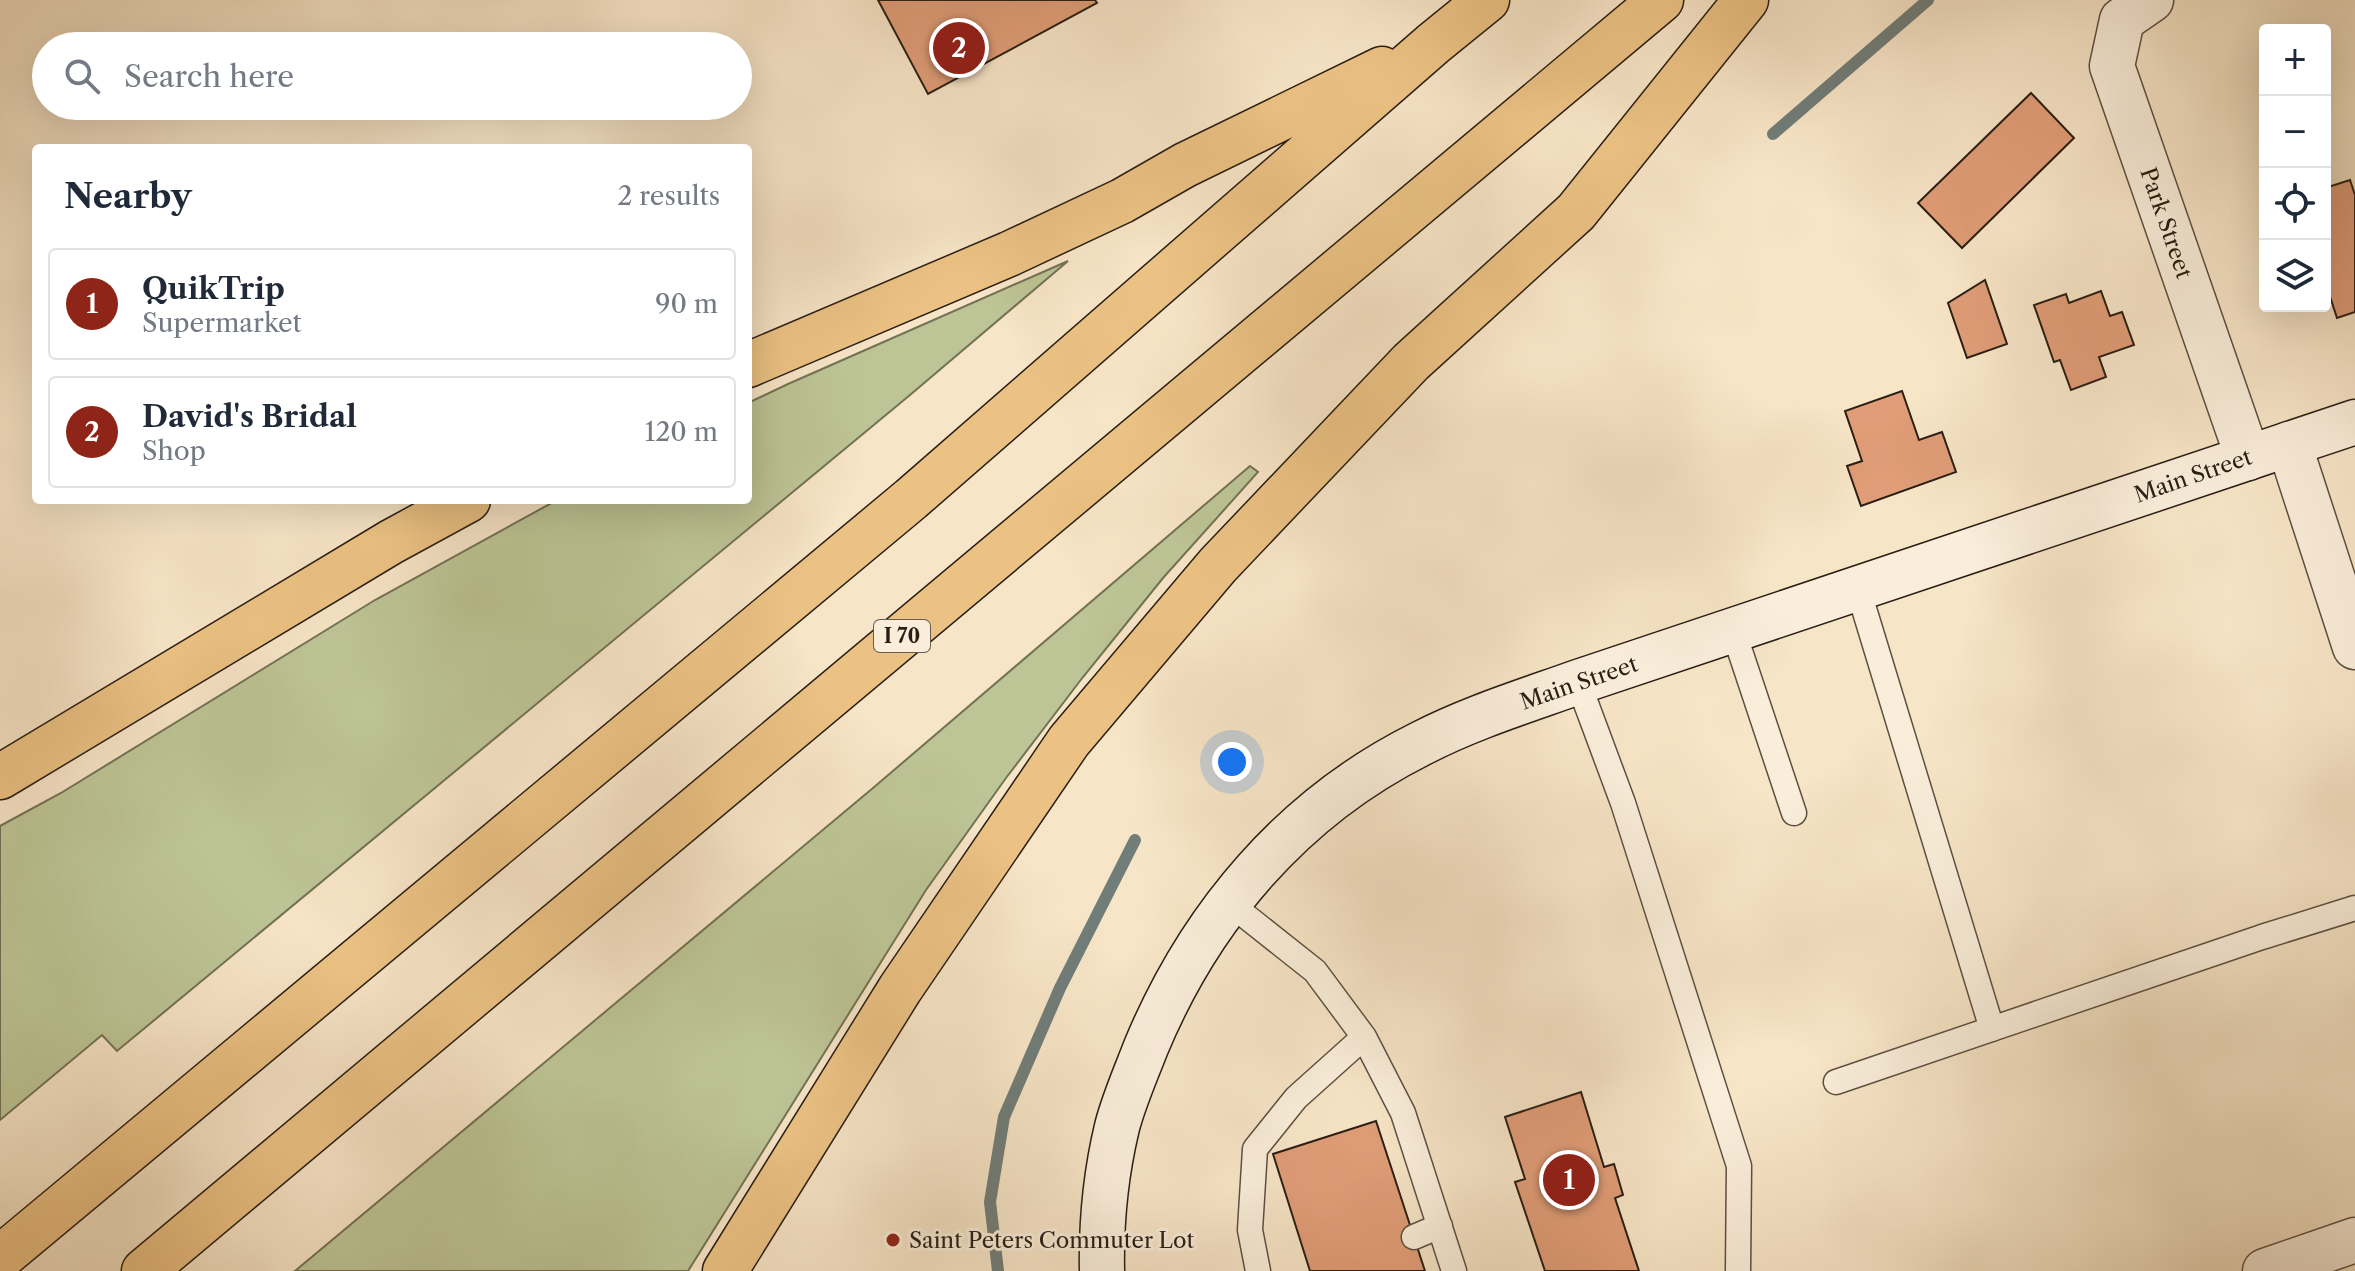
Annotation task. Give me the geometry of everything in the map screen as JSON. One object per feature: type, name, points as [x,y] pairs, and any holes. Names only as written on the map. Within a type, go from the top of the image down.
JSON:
[{"type":"highway","points":[[0,1258],[911,499],[1487,0]]},
{"type":"highway","name":"I 70","points":[[144,1271],[1661,0]]},
{"type":"highway","points":[[725,1271],[900,989],[1069,741],[1218,565],[1400,373],[1576,212],[1746,0]]},
{"type":"highway","points":[[752,363],[1037,241],[1434,43]]},
{"type":"highway","points":[[0,777],[339,572],[461,504]]},
{"type":"street","name":"Park Street","points":[[2151,0],[2122,20],[2112,66],[2248,458]]},
{"type":"street","name":"Main Street","points":[[1102,1271],[1106,1189],[1117,1127],[1162,1008],[1188,960],[1228,902],[1276,848],[1322,807],[1369,774],[1420,744],[1492,713],[1578,682],[2355,422]]},
{"type":"street","points":[[2289,444],[2355,647]]},
{"type":"street","points":[[2265,1271],[2355,1240]]},
{"type":"lane","points":[[1858,589],[1992,1029]]},
{"type":"lane","points":[[1733,630],[1794,813]]},
{"type":"lane","points":[[1578,682],[1623,803],[1739,1166],[1738,1271]]},
{"type":"lane","points":[[1228,902],[1315,971],[1364,1037],[1403,1113],[1454,1271]]},
{"type":"lane","points":[[1836,1082],[2355,908]]},
{"type":"lane","points":[[1258,1271],[1250,1230],[1255,1149],[1296,1098],[1364,1037]]},
{"type":"lane","points":[[1414,1237],[1440,1226]]},
{"type":"green space","points":[[1068,261],[117,1051],[102,1035],[0,1120],[0,826],[61,793],[375,600],[550,504],[752,504],[752,401]]},
{"type":"green space","points":[[1250,466],[1258,472],[1163,578],[1083,677],[926,890],[688,1271],[295,1271],[873,788]]},
{"type":"building","points":[[878,0],[1095,0],[1097,3],[928,94]]},
{"type":"building","points":[[2031,93],[2074,138],[1962,248],[1918,203]]},
{"type":"building","points":[[2350,180],[2355,195],[2355,312],[2337,318],[2331,300],[2331,186]]},
{"type":"building","points":[[1985,280],[2007,344],[1967,358],[1948,303]]},
{"type":"building","points":[[2101,291],[2110,316],[2122,312],[2134,345],[2099,357],[2106,377],[2071,390],[2060,360],[2054,362],[2034,305],[2066,294],[2069,303]]},
{"type":"building","points":[[1902,391],[1919,440],[1942,432],[1956,472],[1861,506],[1847,466],[1862,461],[1845,411]]},
{"type":"building","points":[[1581,1092],[1604,1167],[1614,1164],[1623,1195],[1615,1198],[1639,1271],[1545,1271],[1515,1182],[1525,1179],[1505,1117]]},
{"type":"building","points":[[1376,1121],[1425,1271],[1310,1271],[1273,1154]]},
{"type":"waterway","points":[[1773,134],[1928,0]]},
{"type":"waterway","points":[[998,1271],[990,1202],[1004,1117],[1060,988],[1135,840]]},
{"type":"place","name":"David's Bridal","points":[[959,48]]},
{"type":"place","name":"QuikTrip","points":[[1569,1180]]},
{"type":"place","name":"Saint Peters Commuter Lot","points":[[893,1240]]}]
